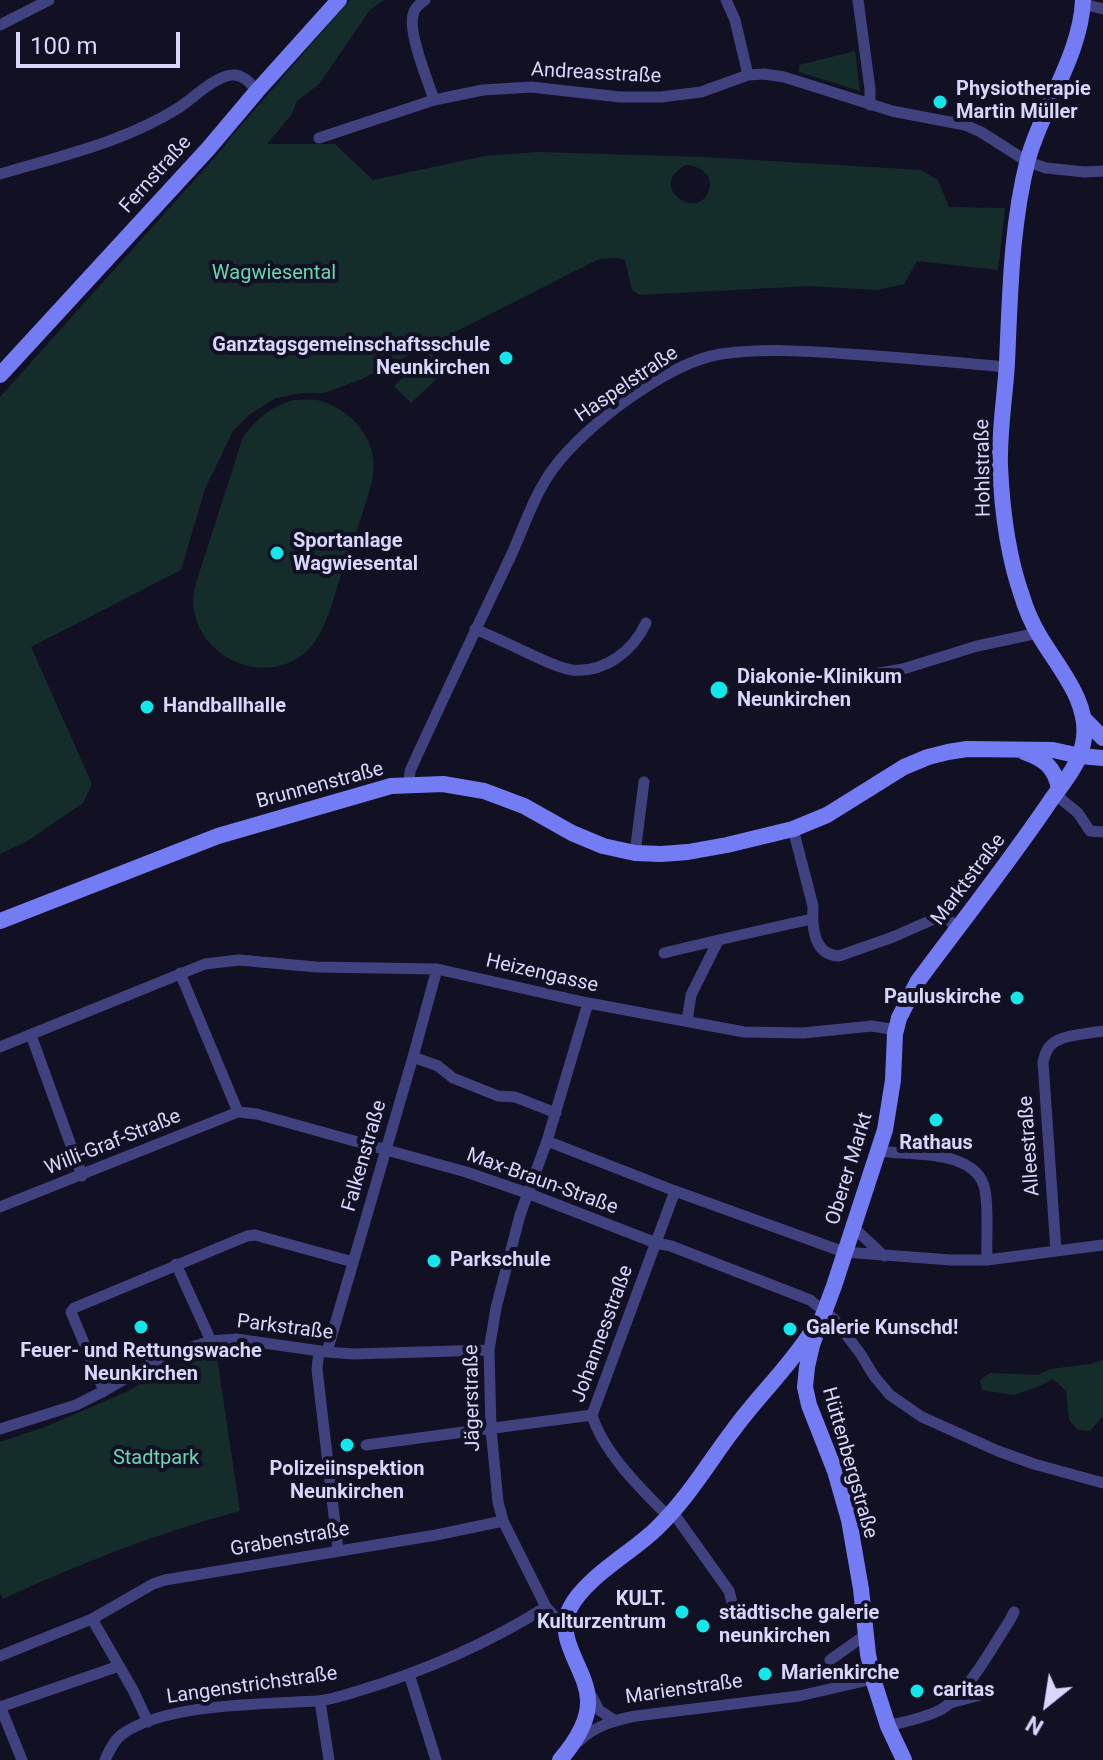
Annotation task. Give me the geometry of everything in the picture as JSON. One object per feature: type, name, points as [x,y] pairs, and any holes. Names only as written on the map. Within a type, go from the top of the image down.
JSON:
[{"type":"street","points":[[0,25],[49,0]]},
{"type":"street","name":"Fernstraße","points":[[0,375],[339,0]]},
{"type":"street","points":[[425,0],[418,5],[412,26],[434,100]]},
{"type":"street","points":[[726,0],[735,20],[748,75]]},
{"type":"street","points":[[858,0],[870,105]]},
{"type":"street","points":[[1083,2],[1103,9]]},
{"type":"street","name":"Hohlstraße","points":[[1080,756],[1084,719],[1078,700],[1038,633],[1021,594],[1003,511],[1000,443],[1016,231],[1028,162],[1079,28],[1083,2]]},
{"type":"street","points":[[0,174],[107,143],[157,120],[230,74],[240,76],[257,91]]},
{"type":"street","name":"Andreasstraße","points":[[319,138],[434,100],[483,90],[531,87],[620,97],[661,97],[701,92],[748,75],[764,74],[784,77],[870,105],[965,125],[1028,162]]},
{"type":"street","points":[[1028,162],[1046,168],[1103,171]]},
{"type":"street","name":"Haspelstraße","points":[[409,784],[410,771],[543,485],[565,453],[583,435],[635,396],[694,361],[742,352],[803,351],[1006,367]]},
{"type":"street","points":[[475,629],[555,666],[574,670],[604,665],[619,657],[640,636],[646,623]]},
{"type":"street","points":[[832,678],[903,669],[977,646],[1038,633]]},
{"type":"street","points":[[1084,719],[1103,738]]},
{"type":"street","name":"Brunnenstraße","points":[[0,921],[218,836],[391,786],[443,784],[484,791],[524,806],[603,846],[635,853],[661,854],[727,845],[793,829],[827,815],[904,767],[928,757],[967,749],[1017,749],[1053,750],[1103,758]]},
{"type":"street","name":"Brunnenstraße","points":[[1017,749],[1034,755],[1054,771],[1057,791]]},
{"type":"street","name":"Marktstraße","points":[[896,1030],[918,981],[1022,842],[1080,756]]},
{"type":"street","points":[[635,853],[644,782]]},
{"type":"street","points":[[1057,791],[1090,831],[1103,832]]},
{"type":"street","points":[[793,829],[813,906],[812,919],[818,946],[832,956],[893,937],[936,918],[948,920],[958,927]]},
{"type":"street","points":[[664,953],[812,919]]},
{"type":"street","points":[[687,1021],[691,995],[718,941]]},
{"type":"street","name":"Heizengasse","points":[[0,1047],[180,973],[205,964],[239,960],[316,967],[437,969],[588,1003],[758,1033],[803,1033],[872,1026],[896,1030]]},
{"type":"street","name":"Falkenstraße","points":[[338,1550],[317,1369],[353,1262],[437,969]]},
{"type":"street","points":[[180,973],[238,1112]]},
{"type":"street","name":"Jägerstraße","points":[[566,1621],[556,1618],[546,1607],[503,1521],[495,1487],[489,1350],[501,1285],[520,1215],[556,1113],[588,1003]]},
{"type":"street","name":"Oberer Markt","points":[[823,1313],[879,1151],[890,1106],[896,1030]]},
{"type":"street","name":"Alleestraße","points":[[1056,1251],[1043,1070],[1045,1054],[1053,1043],[1103,1031]]},
{"type":"street","points":[[31,1035],[82,1176]]},
{"type":"street","points":[[413,1057],[438,1066],[453,1078],[498,1096],[515,1097],[556,1113]]},
{"type":"street","name":"Max-Braun-Straße","points":[[238,1112],[257,1114],[466,1172],[764,1281],[810,1300],[823,1313]]},
{"type":"street","name":"Willi-Graf-Straße","points":[[0,1207],[238,1112]]},
{"type":"street","points":[[547,1141],[844,1252],[987,1260],[1103,1245]]},
{"type":"street","points":[[879,1151],[938,1156],[958,1161],[975,1170],[985,1191],[987,1260]]},
{"type":"street","name":"Johannesstraße","points":[[675,1191],[592,1415],[595,1428],[619,1463],[670,1514],[729,1591],[735,1614]]},
{"type":"street","points":[[853,1227],[884,1256]]},
{"type":"street","points":[[104,1391],[72,1310],[247,1236],[255,1235],[353,1262]]},
{"type":"street","points":[[176,1264],[211,1341]]},
{"type":"street","points":[[614,1720],[599,1710],[567,1640],[566,1621],[570,1608],[585,1587],[670,1514],[740,1421],[800,1349],[823,1313],[834,1319],[883,1388],[906,1407],[998,1451],[1103,1483]]},
{"type":"street","name":"Hüttenbergstraße","points":[[823,1313],[807,1367],[805,1387],[849,1520],[873,1679],[888,1726],[904,1760]]},
{"type":"street","name":"Parkstraße","points":[[0,1429],[76,1405],[164,1356],[211,1341],[236,1339],[353,1354],[489,1350]]},
{"type":"street","points":[[781,1373],[791,1376],[805,1387]]},
{"type":"street","points":[[366,1445],[592,1415]]},
{"type":"street","name":"Grabenstraße","points":[[0,1656],[92,1619],[165,1580],[503,1521]]},
{"type":"street","name":"Langenstrichstraße","points":[[105,1760],[118,1737],[148,1722],[208,1709],[320,1701],[409,1674],[473,1648],[546,1607]]},
{"type":"street","points":[[949,1703],[972,1678],[1014,1612]]},
{"type":"street","points":[[92,1619],[148,1722]]},
{"type":"street","points":[[830,1660],[861,1638]]},
{"type":"street","points":[[22,1760],[0,1706],[119,1666]]},
{"type":"street","points":[[409,1674],[436,1760]]},
{"type":"street","name":"Marienstraße","points":[[563,1756],[585,1736],[614,1720],[799,1696],[873,1679]]},
{"type":"street","points":[[563,1756],[576,1737],[587,1711],[586,1685]]},
{"type":"street","points":[[888,1726],[932,1713],[967,1697],[992,1692]]},
{"type":"street","points":[[320,1701],[329,1760]]},
{"type":"green space","name":"Wagwiesental","points":[[350,0],[384,0],[370,10],[319,84],[297,101],[292,114],[267,144],[335,144],[373,180],[484,156],[539,152],[704,157],[921,170],[938,180],[949,207],[1005,208],[998,270],[917,261],[904,284],[876,290],[809,286],[640,295],[632,290],[625,260],[599,259],[360,380],[324,393],[276,398],[250,414],[233,431],[205,489],[181,570],[31,647],[92,784],[83,803],[26,842],[0,854],[0,397]],"holes":[[[686,165],[704,172],[710,184],[703,199],[695,203],[678,198],[671,182],[675,173]]]},
{"type":"green space","points":[[855,51],[860,91],[799,72],[799,65]]},
{"type":"green space","points":[[429,351],[447,369],[411,403],[394,386]]},
{"type":"green space","name":"Sportanlage Wagwiesental","points":[[293,400],[317,400],[351,418],[367,438],[372,450],[373,476],[320,634],[307,651],[291,662],[274,667],[256,667],[223,655],[210,643],[200,628],[193,607],[195,586],[243,437],[265,414]]},
{"type":"green space","name":"Stadtpark","points":[[216,1351],[240,1511],[120,1550],[3,1599],[0,1593],[0,1442],[45,1427],[126,1392],[168,1369]]},
{"type":"green space","points":[[1103,1360],[1103,1416],[1090,1431],[1078,1430],[1069,1420],[1066,1391],[1053,1379],[1014,1395],[982,1390],[980,1380],[990,1373],[1038,1375],[1050,1369]]},
{"type":"place","name":"Physiotherapie Martin Müller","points":[[940,102]]},
{"type":"place","name":"Ganztagsgemeinschaftsschule Neunkirchen","points":[[506,358]]},
{"type":"place","name":"Sportanlage Wagwiesental","points":[[277,553]]},
{"type":"place","name":"Diakonie-Klinikum Neunkirchen","points":[[719,690]]},
{"type":"place","name":"Handballhalle","points":[[147,707]]},
{"type":"place","name":"Pauluskirche","points":[[1017,998]]},
{"type":"place","name":"Rathaus","points":[[936,1120]]},
{"type":"place","name":"Parkschule","points":[[434,1261]]},
{"type":"place","name":"Feuer- und Rettungswache Neunkirchen","points":[[141,1327]]},
{"type":"place","name":"Galerie Kunschd!","points":[[790,1329]]},
{"type":"place","name":"Polizeiinspektion Neunkirchen","points":[[347,1445]]},
{"type":"place","name":"KULT. Kulturzentrum","points":[[682,1612]]},
{"type":"place","name":"städtische galerie neunkirchen","points":[[703,1626]]},
{"type":"place","name":"Marienkirche","points":[[765,1674]]},
{"type":"place","name":"caritas","points":[[917,1691]]}]
